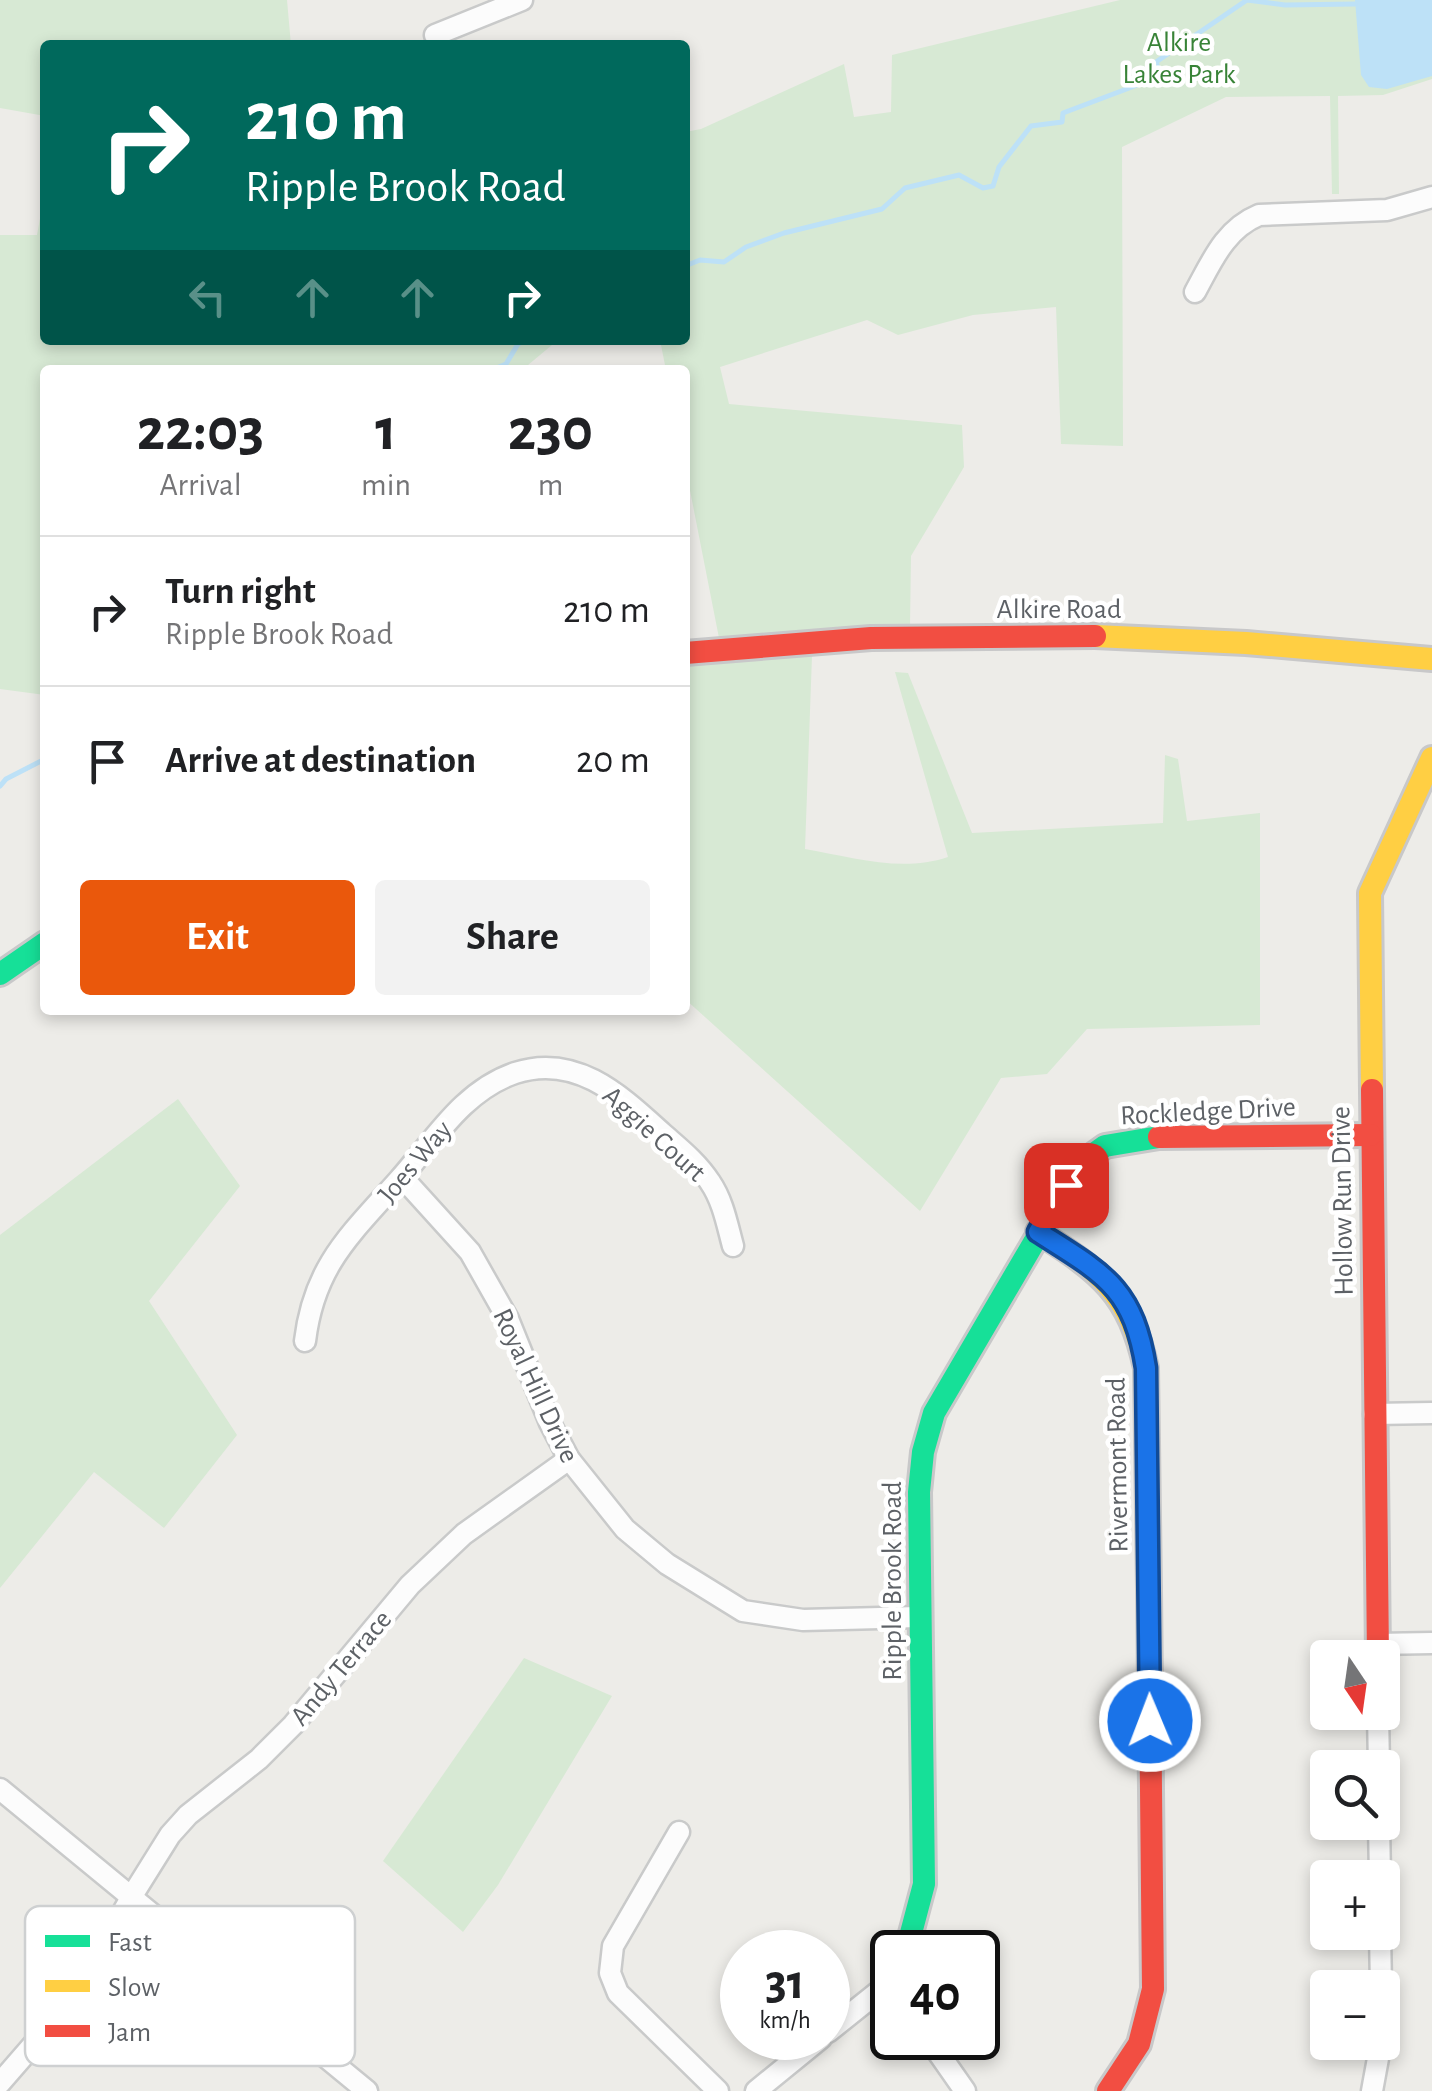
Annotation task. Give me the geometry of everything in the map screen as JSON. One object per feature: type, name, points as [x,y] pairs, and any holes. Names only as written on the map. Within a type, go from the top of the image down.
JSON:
[{"type":"street","points":[[435,35],[522,0]]},
{"type":"street","points":[[1194,292],[1222,242],[1244,221],[1259,215],[1387,210],[1432,197]]},
{"type":"street","name":"Alkire Road","points":[[690,653],[786,644],[1059,636],[1263,644],[1432,660]]},
{"type":"street","name":"Hollow Run Drive","points":[[1377,1640],[1370,892],[1387,847],[1425,780],[1432,758]]},
{"type":"street","points":[[0,974],[40,946]]},
{"type":"street","name":"Joes Way","points":[[305,1342],[310,1304],[324,1269],[456,1111],[488,1087],[514,1074],[556,1068],[593,1078]]},
{"type":"street","name":"Aggie Court","points":[[593,1078],[620,1096],[698,1164],[721,1201],[733,1246]]},
{"type":"street","name":"Rockledge Drive","points":[[1066,1185],[1080,1164],[1100,1149],[1130,1140],[1370,1135]]},
{"type":"street","name":"Royal Hill Drive","points":[[402,1177],[470,1252],[508,1319],[550,1423],[569,1459],[625,1529],[679,1572],[742,1611],[803,1620],[919,1617]]},
{"type":"street","name":"Ripple Brook Road","points":[[912,1930],[924,1884],[919,1492],[934,1413],[1066,1185]]},
{"type":"street","name":"Rivermont Road","points":[[1038,1232],[1079,1258],[1121,1293],[1136,1320],[1146,1368],[1153,1989],[1148,2028],[1132,2064],[1108,2091]]},
{"type":"street","points":[[1374,1414],[1432,1414]]},
{"type":"street","name":"Andy Terrace","points":[[126,1906],[179,1825],[259,1760],[293,1725],[410,1585],[478,1524],[569,1459]]},
{"type":"street","points":[[1400,1648],[1432,1643]]},
{"type":"street","points":[[0,1790],[144,1906]]},
{"type":"street","points":[[679,1832],[612,1946],[610,1973],[618,1993],[718,2091]]},
{"type":"street","name":"Andy Terrace","points":[[0,2083],[25,2054]]},
{"type":"street","points":[[756,2091],[793,2060]]},
{"type":"street","points":[[943,2060],[964,2091]]},
{"type":"street","points":[[1372,2091],[1378,2060]]},
{"type":"street","points":[[338,2066],[368,2091]]},
{"type":"green space","points":[[0,0],[287,0],[291,40],[40,40],[40,115],[0,108]]},
{"type":"green space","name":"Alkire Lakes Park","points":[[1120,0],[1432,0],[1432,79],[1383,95],[1338,96],[1339,194],[1332,194],[1330,96],[1226,97],[1122,147],[1123,446],[1061,444],[1056,307],[973,315],[898,335],[867,320],[720,367],[729,404],[962,425],[964,467],[911,556],[910,626],[719,638],[690,490],[690,365],[665,365],[661,345],[690,345],[690,131],[844,64],[854,117],[891,112],[892,55]]},
{"type":"green space","points":[[40,218],[40,345],[552,345],[528,365],[40,365],[40,694],[0,689],[0,235],[37,235]]},
{"type":"green space","points":[[812,656],[805,849],[894,864],[948,857],[895,672],[908,673],[972,833],[1163,823],[1165,755],[1178,759],[1187,821],[1260,813],[1260,1025],[1087,1029],[1047,1074],[1001,1078],[920,1211],[690,1004],[690,663]]},
{"type":"green space","points":[[178,1099],[240,1186],[149,1301],[237,1435],[164,1528],[94,1472],[0,1588],[0,1235]]},
{"type":"green space","points":[[524,1658],[612,1696],[498,1885],[463,1932],[383,1861]]},
{"type":"water","points":[[1355,0],[1432,0],[1432,76],[1387,89],[1369,87],[1361,75]]},
{"type":"waterway","points":[[690,264],[700,260],[724,262],[746,247],[784,233],[882,209],[905,188],[959,175],[983,188],[993,186],[999,167],[1031,126],[1062,122],[1063,113],[1161,76],[1156,62],[1247,0],[1285,5],[1355,4]]},
{"type":"waterway","points":[[504,365],[517,345]]},
{"type":"waterway","points":[[0,786],[40,762]]},
{"type":"traffic: fast","points":[[0,974],[40,946]]},
{"type":"traffic: fast","points":[[912,1930],[924,1884],[919,1492],[923,1452],[934,1413],[1080,1164],[1105,1146],[1159,1137]]},
{"type":"traffic: slow","points":[[1095,636],[1246,643],[1432,659]]},
{"type":"traffic: slow","points":[[1372,1090],[1370,893],[1432,758]]},
{"type":"traffic: slow","points":[[1038,1232],[1079,1259],[1109,1286],[1121,1302],[1139,1342],[1146,1368],[1149,1590]]},
{"type":"traffic: jam","points":[[690,653],[871,638],[1095,636]]},
{"type":"traffic: jam","points":[[1372,1090],[1378,1640]]},
{"type":"traffic: jam","points":[[1159,1137],[1370,1135]]},
{"type":"traffic: jam","points":[[1108,2091],[1139,2044],[1153,1989],[1149,1590]]},
{"type":"route","points":[[1066,1185],[1038,1232],[1079,1258],[1121,1293],[1129,1303],[1141,1336],[1146,1368],[1150,1721]]}]
